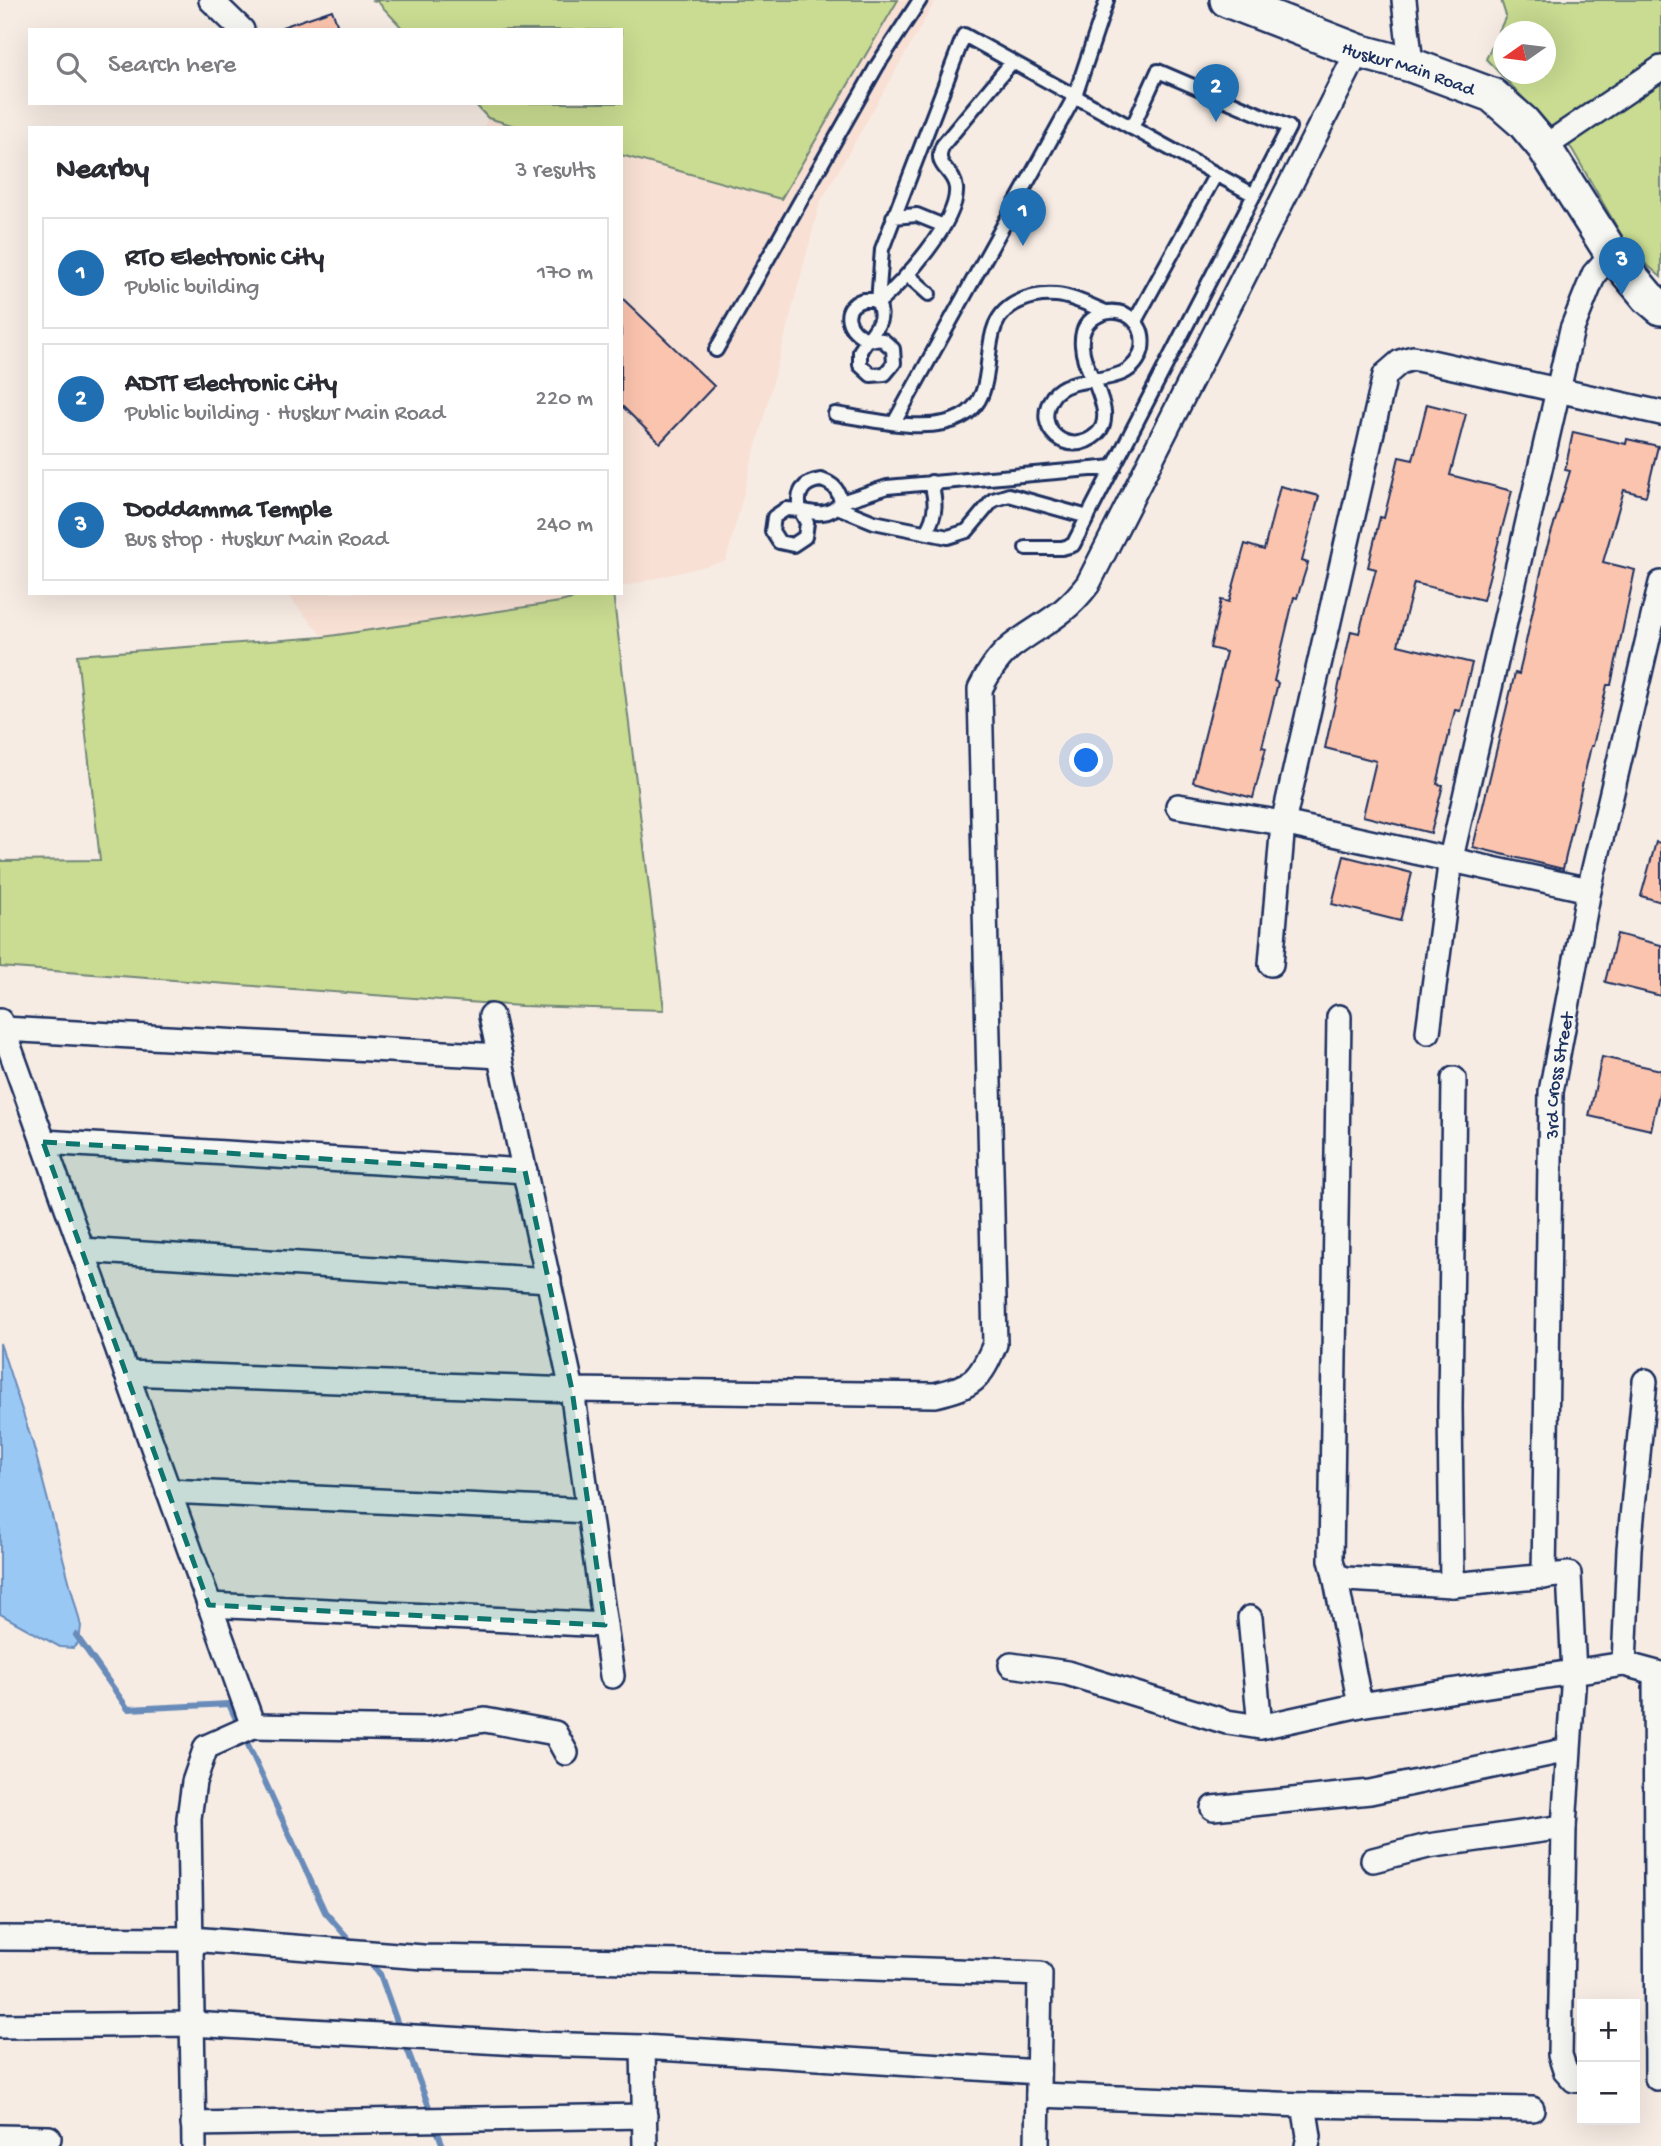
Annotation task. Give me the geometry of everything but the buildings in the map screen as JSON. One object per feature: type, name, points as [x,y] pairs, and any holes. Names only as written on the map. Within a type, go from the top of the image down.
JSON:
[{"type":"main road","name":"Huskur Main Road","points":[[1227,0],[1358,51],[1411,65],[1492,95],[1523,122],[1544,147],[1612,254],[1648,297],[1661,308]]},
{"type":"street","points":[[211,0],[241,28]]},
{"type":"street","points":[[1404,0],[1411,65]]},
{"type":"street","points":[[126,1373],[572,1390],[935,1395],[960,1390],[983,1374],[996,1344],[980,689],[990,670],[1010,647],[1061,615],[1088,584],[1358,51]]},
{"type":"street","points":[[1544,147],[1661,68]]},
{"type":"street","points":[[1428,1032],[1451,859],[1572,329],[1594,274],[1612,254]]},
{"type":"street","points":[[1271,964],[1283,823],[1385,375],[1400,362],[1413,358],[1661,413]]},
{"type":"street","name":"3rd Cross Street","points":[[1544,1577],[1551,1092],[1589,890],[1661,583]]},
{"type":"street","points":[[1178,806],[1283,823],[1589,890]]},
{"type":"street","points":[[491,1016],[572,1390],[612,1676]]},
{"type":"street","points":[[1339,1017],[1331,1560],[1360,1705]]},
{"type":"street","points":[[253,1726],[1,1025],[500,1056]]},
{"type":"street","points":[[1452,1585],[1450,1407],[1454,1079]]},
{"type":"street","points":[[43,1142],[525,1171]]},
{"type":"street","points":[[82,1250],[549,1280]]},
{"type":"street","points":[[1624,1664],[1629,1549],[1645,1381]]},
{"type":"street","points":[[168,1491],[589,1511]]},
{"type":"street","points":[[1335,1575],[1346,1579],[1452,1585],[1569,1574],[1574,1672],[1564,1827],[1560,2055],[1565,2070],[1577,2080]]},
{"type":"street","points":[[209,1605],[605,1625]]},
{"type":"street","points":[[1250,1618],[1260,1727]]},
{"type":"street","points":[[1011,1665],[1067,1673],[1227,1722],[1260,1727],[1360,1705],[1624,1664],[1658,1674],[1651,2078]]},
{"type":"street","points":[[566,1753],[555,1733],[485,1720],[429,1729],[253,1726],[206,1746],[194,1782],[189,1818],[194,2135],[645,2116]]},
{"type":"street","points":[[1213,1808],[1370,1792],[1568,1751]]},
{"type":"street","points":[[1373,1860],[1428,1846],[1564,1827]]},
{"type":"street","points":[[0,1938],[191,1939],[423,1957],[731,1963],[1040,1974],[1037,2146]]},
{"type":"street","points":[[0,2026],[192,2024],[535,2045],[643,2046],[1038,2072]]},
{"type":"street","points":[[643,2046],[645,2146]]},
{"type":"street","points":[[1038,2095],[1304,2105],[1532,2109]]},
{"type":"street","points":[[1304,2105],[1309,2136],[1307,2146]]},
{"type":"street","points":[[0,2137],[49,2138]]},
{"type":"lane","points":[[716,350],[850,112],[920,0]]},
{"type":"lane","points":[[894,423],[1075,96],[1107,0]]},
{"type":"lane","points":[[878,303],[872,300],[857,302],[849,313],[849,324],[858,336],[867,339],[880,324],[878,303],[882,249],[964,35],[1254,195]]},
{"type":"lane","points":[[878,303],[909,276],[944,226],[953,209],[957,191],[954,181],[940,162],[939,152],[950,134],[1012,62]]},
{"type":"lane","points":[[1026,548],[1062,548],[1073,545],[1289,128],[1158,71],[1132,128]]},
{"type":"lane","points":[[1135,321],[1216,174]]},
{"type":"lane","points":[[893,217],[918,215],[944,226]]},
{"type":"lane","points":[[909,276],[929,293]]},
{"type":"lane","points":[[835,414],[923,425],[945,423],[963,417],[981,399],[988,372],[991,336],[998,318],[1010,305],[1027,298],[1058,295],[1106,312],[1123,313],[1135,321],[1141,330],[1143,342],[1139,358],[1131,368],[1118,376],[1094,380],[1070,386],[1054,394],[1046,411],[1048,427],[1058,439],[1072,445],[1088,442],[1101,430],[1105,417],[1094,380],[1086,366],[1082,349],[1083,332],[1095,317],[1106,312]]},
{"type":"lane","points":[[839,505],[839,492],[833,485],[821,481],[813,481],[799,492],[800,509],[817,515],[829,513],[839,505],[887,487],[1114,467]]},
{"type":"lane","points":[[926,532],[935,517],[936,501],[931,482]]},
{"type":"lane","points":[[839,505],[874,522],[948,537],[967,531],[993,500],[1009,495],[1088,517]]},
{"type":"highlighted area","points":[[43,1142],[525,1171],[572,1390],[605,1625],[209,1605]]},
{"type":"shaded area","points":[[898,0],[936,0],[820,203],[726,561],[623,587],[623,156],[781,199]]},
{"type":"shaded area","points":[[488,118],[515,126],[484,126]]},
{"type":"shaded area","points":[[288,595],[587,595],[560,602],[323,637]]},
{"type":"green space","points":[[372,0],[898,0],[781,199],[623,156],[623,126],[515,126],[488,118],[476,105],[623,105],[623,28],[402,28],[378,2]]},
{"type":"green space","points":[[1501,0],[1661,0],[1661,277],[1630,250],[1572,149],[1510,84],[1556,84],[1556,21],[1504,21],[1506,16]]},
{"type":"green space","points":[[1493,44],[1493,66],[1486,59]]},
{"type":"green space","points":[[587,595],[613,595],[664,1010],[521,1006],[0,967],[0,861],[100,860],[77,655],[323,637],[560,602]]},
{"type":"water","points":[[0,1343],[33,1444],[81,1626],[79,1642],[73,1648],[60,1647],[0,1614]]},
{"type":"waterway","points":[[76,1635],[128,1709],[229,1704],[239,1726]]},
{"type":"waterway","points":[[244,1736],[325,1912],[354,1945]]},
{"type":"waterway","points":[[365,1958],[380,1974],[401,2033]]},
{"type":"waterway","points":[[405,2043],[432,2115]]},
{"type":"waterway","points":[[435,2125],[443,2146]]},
{"type":"place","name":"ADTT Electronic City","points":[[1216,122]]},
{"type":"place","name":"RTO Electronic City","points":[[1023,246]]},
{"type":"place","name":"Doddamma Temple","points":[[1622,295]]}]
